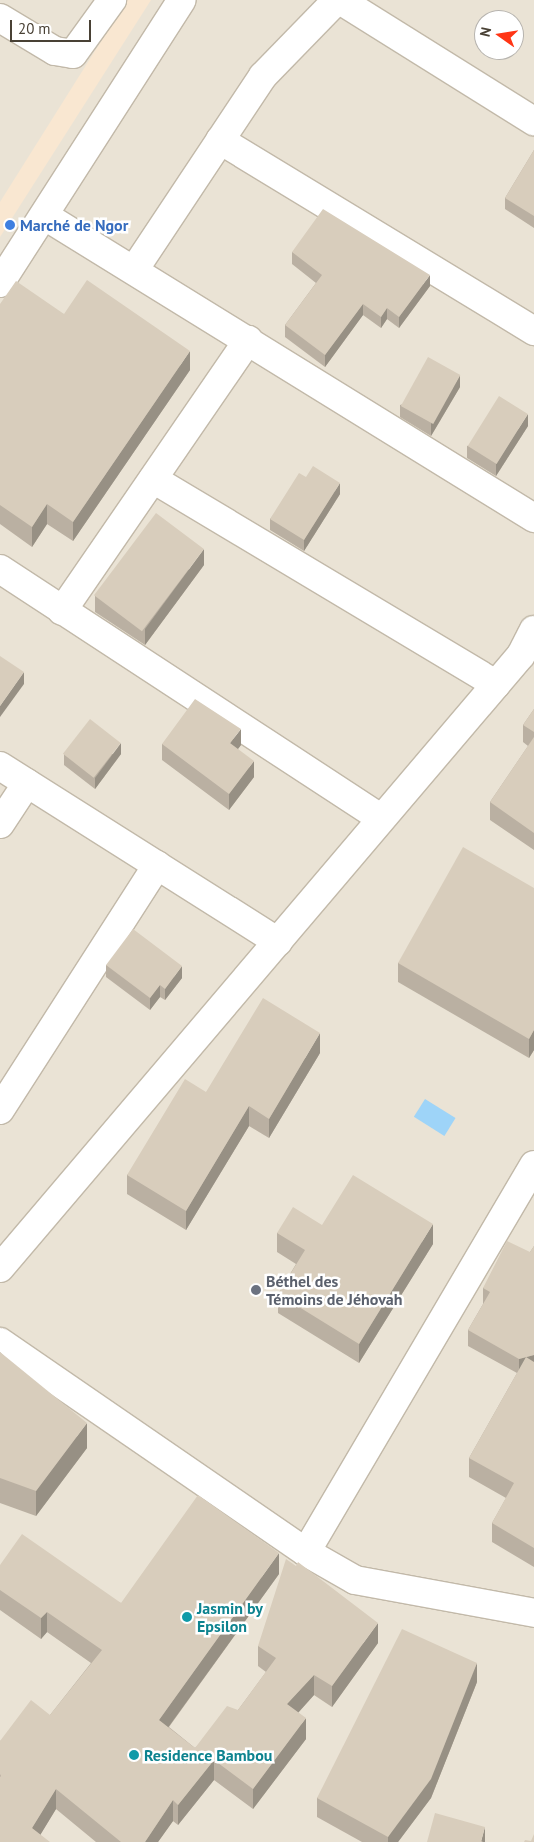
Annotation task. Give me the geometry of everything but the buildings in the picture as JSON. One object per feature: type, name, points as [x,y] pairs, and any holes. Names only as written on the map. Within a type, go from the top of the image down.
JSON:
[{"type":"street","points":[[0,18],[56,51],[73,54],[112,0]]},
{"type":"street","points":[[0,283],[46,216],[182,0]]},
{"type":"street","points":[[134,270],[220,140],[286,48],[338,0],[534,121]]},
{"type":"street","points":[[220,140],[534,331]]},
{"type":"street","points":[[46,216],[534,518]]},
{"type":"street","points":[[62,611],[248,340]]},
{"type":"street","points":[[153,479],[496,684]]},
{"type":"street","points":[[0,569],[381,818]]},
{"type":"street","points":[[0,1268],[521,655],[534,630]]},
{"type":"street","points":[[0,766],[278,942]]},
{"type":"street","points":[[0,824],[27,783]]},
{"type":"street","points":[[0,1110],[157,865]]},
{"type":"street","points":[[306,1552],[534,1166]]},
{"type":"street","points":[[0,1342],[306,1552],[371,1585],[534,1613]]},
{"type":"shaded area","points":[[0,0],[534,0],[534,1842],[0,1842]]},
{"type":"shaded area","points":[[127,0],[151,0],[0,237],[0,202]]},
{"type":"water","points":[[425,1099],[456,1118],[444,1136],[414,1117]]},
{"type":"place","name":"Marché de Ngor","points":[[10,225]]},
{"type":"place","name":"Béthel des Témoins de Jéhovah","points":[[256,1290]]},
{"type":"place","name":"Jasmin by Epsilon","points":[[187,1617]]},
{"type":"place","name":"Residence Bambou","points":[[134,1755]]}]
